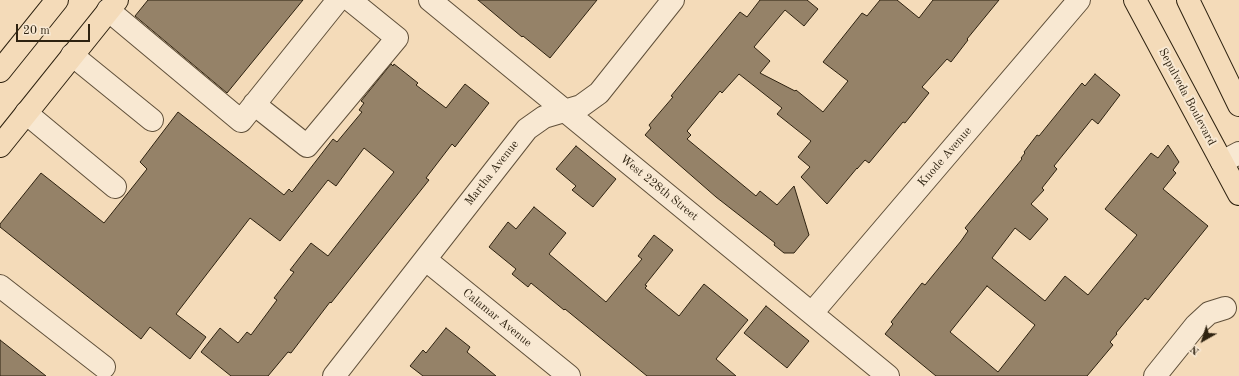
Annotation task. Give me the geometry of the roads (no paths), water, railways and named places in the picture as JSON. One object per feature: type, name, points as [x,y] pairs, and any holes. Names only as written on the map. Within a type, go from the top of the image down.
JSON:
[{"type":"main road","points":[[0,71],[57,0]]},
{"type":"main road","name":"Sepulveda Boulevard","points":[[1135,0],[1230,157],[1239,194]]},
{"type":"main road","points":[[1188,0],[1239,105]]},
{"type":"main road","points":[[0,146],[112,5]]},
{"type":"street","points":[[112,5],[241,121],[338,0]]},
{"type":"street","points":[[254,104],[307,146],[397,38],[350,0]]},
{"type":"street","name":"West 228th Street","points":[[430,0],[888,376]]},
{"type":"street","name":"Martha Avenue","points":[[334,376],[527,129],[544,117],[581,106],[599,93],[673,0]]},
{"type":"street","name":"Knode Avenue","points":[[812,313],[1079,0]]},
{"type":"street","points":[[72,55],[152,120]]},
{"type":"street","points":[[26,113],[114,187]]},
{"type":"street","name":"Calamar Avenue","points":[[426,260],[569,376]]},
{"type":"street","points":[[0,286],[104,366]]},
{"type":"street","points":[[1155,376],[1196,326],[1209,313],[1225,308]]}]
